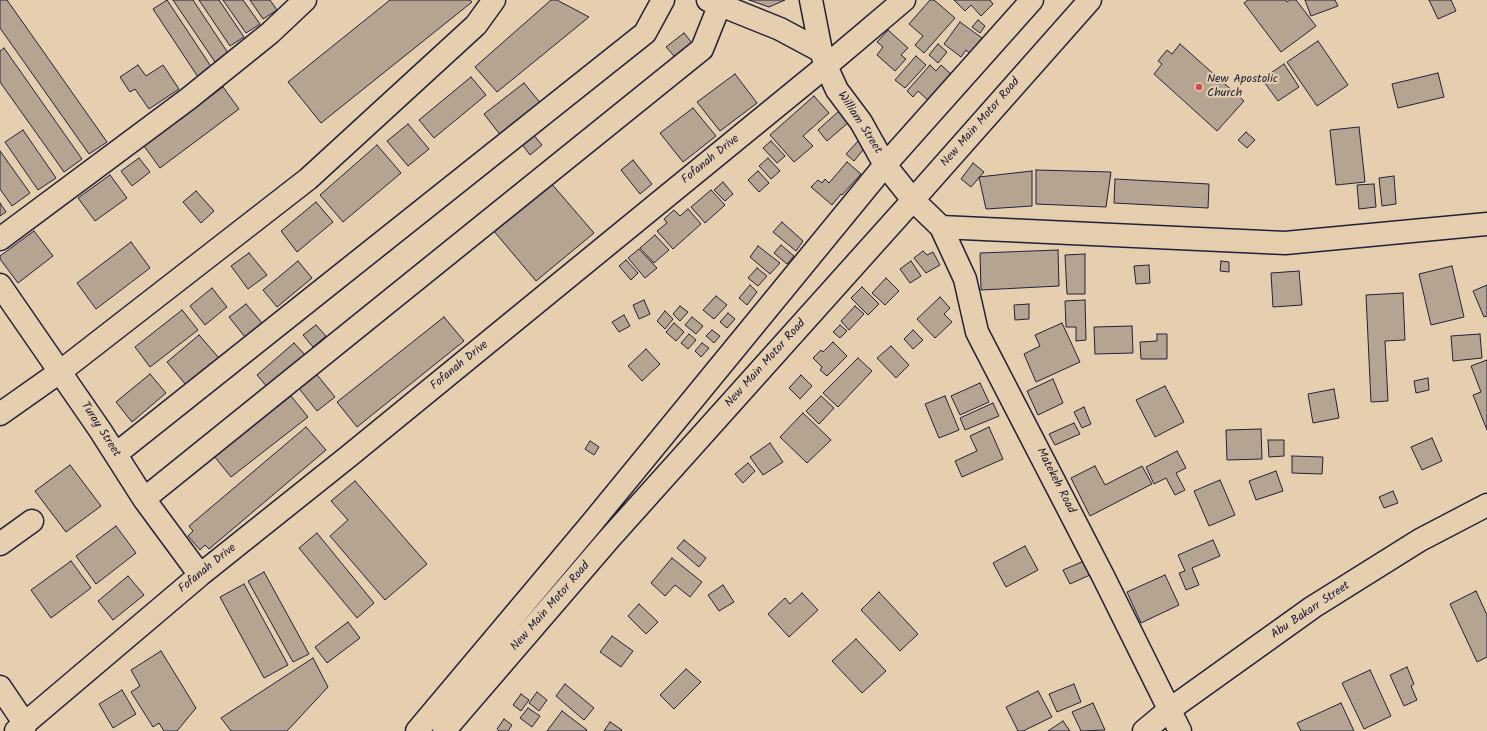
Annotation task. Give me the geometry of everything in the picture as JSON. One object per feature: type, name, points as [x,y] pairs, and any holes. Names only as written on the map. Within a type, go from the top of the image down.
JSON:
[{"type":"main road","points":[[0,238],[188,99],[270,33],[305,0]]},
{"type":"main road","points":[[0,414],[61,371],[308,179],[476,24],[494,0]]},
{"type":"main road","points":[[116,454],[645,33],[663,0]]},
{"type":"main road","name":"William Street","points":[[811,0],[824,58],[837,90],[861,122],[885,165],[913,200],[941,227]]},
{"type":"main road","name":"Fofanah Drive","points":[[21,729],[200,575],[356,451],[824,58],[904,0]]},
{"type":"main road","name":"New Main Motor Road","points":[[417,731],[591,524],[885,165],[1032,0]]},
{"type":"main road","name":"New Main Motor Road","points":[[444,731],[609,539],[1090,0]]},
{"type":"main road","points":[[144,498],[702,48],[714,2],[780,28],[824,58]]},
{"type":"main road","points":[[941,227],[1285,242],[1487,224]]},
{"type":"main road","name":"Matekeh Road","points":[[941,227],[965,279],[977,332],[1103,576],[1180,731]]},
{"type":"main road","name":"Turay Street","points":[[0,285],[61,371],[144,498],[200,575]]},
{"type":"main road","name":"Abu Bakarr Street","points":[[1144,731],[1169,710],[1313,607],[1420,540],[1487,505]]},
{"type":"main road","points":[[0,544],[32,521]]},
{"type":"main road","points":[[0,687],[21,729]]},
{"type":"building","points":[[0,0],[7,0],[107,142],[89,154],[0,28]]},
{"type":"building","points":[[167,0],[212,68],[198,77],[153,9]]},
{"type":"building","points":[[173,0],[193,0],[230,56],[217,65]]},
{"type":"building","points":[[199,0],[219,0],[244,37],[230,46]]},
{"type":"building","points":[[223,0],[243,0],[260,24],[246,33]]},
{"type":"building","points":[[250,0],[270,0],[277,10],[263,19]]},
{"type":"building","points":[[390,0],[470,0],[472,2],[321,123],[288,82]]},
{"type":"building","points":[[551,0],[557,0],[589,17],[497,92],[475,67]]},
{"type":"building","points":[[749,0],[785,0],[769,7]]},
{"type":"building","points":[[930,0],[934,0],[955,18],[924,53],[915,45],[923,36],[909,24]]},
{"type":"building","points":[[954,0],[990,0],[993,4],[981,16],[971,5],[965,11]]},
{"type":"building","points":[[1248,0],[1286,0],[1287,2],[1290,0],[1296,0],[1316,26],[1281,52],[1244,3]]},
{"type":"building","points":[[1305,0],[1335,0],[1338,6],[1311,16]]},
{"type":"building","points":[[1429,0],[1451,0],[1456,11],[1438,19]]},
{"type":"building","points":[[978,20],[985,26],[980,33],[972,27]]},
{"type":"building","points":[[960,22],[982,38],[971,54],[966,50],[961,57],[944,44]]},
{"type":"building","points":[[888,30],[908,48],[901,55],[906,59],[895,71],[877,55],[883,47],[877,42]]},
{"type":"building","points":[[684,33],[692,43],[675,57],[666,47]]},
{"type":"building","points":[[1318,41],[1348,85],[1317,106],[1287,62]]},
{"type":"building","points":[[938,44],[947,52],[938,63],[929,55]]},
{"type":"building","name":"New Apostolic Church","points":[[1180,44],[1244,101],[1217,131],[1154,74],[1162,64],[1158,61],[1167,50],[1172,54]]},
{"type":"building","points":[[4,48],[82,159],[64,172],[0,82],[0,51]]},
{"type":"building","points":[[916,56],[926,65],[905,88],[895,80]]},
{"type":"building","points":[[1284,64],[1299,87],[1278,101],[1262,79]]},
{"type":"building","points":[[138,65],[146,76],[163,65],[179,89],[149,109],[135,89],[130,92],[120,77]]},
{"type":"building","points":[[930,65],[936,71],[941,65],[953,76],[930,102],[918,91],[913,97],[907,91]]},
{"type":"building","points":[[1438,73],[1444,97],[1398,108],[1392,84]]},
{"type":"building","points":[[735,74],[757,103],[720,131],[697,102]]},
{"type":"building","points":[[471,77],[486,95],[434,138],[419,120]]},
{"type":"building","points":[[524,83],[542,105],[502,137],[484,114]]},
{"type":"building","points":[[223,87],[239,109],[160,168],[144,146]]},
{"type":"building","points":[[814,96],[829,113],[803,136],[813,146],[794,162],[770,135]]},
{"type":"building","points":[[693,108],[716,136],[683,162],[660,133]]},
{"type":"building","points":[[839,111],[849,122],[827,141],[818,130]]},
{"type":"building","points":[[408,124],[429,149],[408,166],[387,141]]},
{"type":"building","points":[[1359,127],[1365,182],[1336,185],[1330,130]]},
{"type":"building","points":[[23,130],[56,178],[38,190],[5,142]]},
{"type":"building","points":[[1246,132],[1255,140],[1247,148],[1238,140]]},
{"type":"building","points":[[532,133],[542,145],[530,155],[521,143]]},
{"type":"building","points":[[860,139],[867,145],[854,161],[846,154]]},
{"type":"building","points":[[771,141],[785,156],[777,163],[763,148]]},
{"type":"building","points":[[377,145],[401,173],[343,222],[320,195]]},
{"type":"building","points":[[0,151],[30,193],[12,206],[0,189]]},
{"type":"building","points":[[139,158],[150,172],[132,186],[121,171]]},
{"type":"building","points":[[768,158],[780,171],[771,179],[759,166]]},
{"type":"building","points":[[633,160],[652,184],[640,194],[621,170]]},
{"type":"building","points":[[847,162],[861,174],[832,205],[811,187],[818,180],[822,183],[825,179],[829,183]]},
{"type":"building","points":[[973,163],[984,172],[971,187],[961,179]]},
{"type":"building","points":[[1036,170],[1111,172],[1106,207],[1036,204]]},
{"type":"building","points":[[758,171],[769,183],[759,192],[748,180]]},
{"type":"building","points":[[1032,171],[1032,206],[986,209],[979,177]]},
{"type":"building","points":[[110,175],[127,198],[95,221],[78,198]]},
{"type":"building","points":[[1394,176],[1396,204],[1382,206],[1379,178]]},
{"type":"building","points":[[1115,179],[1209,184],[1208,208],[1114,203]]},
{"type":"building","points":[[550,182],[594,233],[536,281],[493,230]]},
{"type":"building","points":[[723,182],[733,194],[725,201],[714,190]]},
{"type":"building","points":[[1374,184],[1376,207],[1359,209],[1357,185]]},
{"type":"building","points":[[711,190],[725,205],[705,223],[691,207]]},
{"type":"building","points":[[196,191],[214,211],[201,223],[183,202]]},
{"type":"building","points":[[316,202],[333,222],[297,252],[281,231]]},
{"type":"building","points":[[0,203],[6,212],[0,216]]},
{"type":"building","points":[[688,209],[701,224],[673,249],[657,231],[667,223],[664,219],[674,210],[680,216]]},
{"type":"building","points":[[782,222],[803,241],[796,251],[773,232]]},
{"type":"building","points":[[34,231],[53,256],[18,283],[0,259],[0,256]]},
{"type":"building","points":[[655,235],[669,250],[654,263],[640,248]]},
{"type":"building","points":[[131,242],[150,268],[96,309],[77,283]]},
{"type":"building","points":[[781,245],[794,256],[787,264],[774,253]]},
{"type":"building","points":[[758,246],[780,263],[770,274],[750,257]]},
{"type":"building","points":[[639,249],[657,268],[645,278],[628,258]]},
{"type":"building","points":[[1058,250],[1059,286],[981,290],[980,253]]},
{"type":"building","points":[[923,251],[927,255],[933,252],[940,265],[926,273],[914,258]]},
{"type":"building","points":[[249,253],[267,275],[248,289],[231,266]]},
{"type":"building","points":[[1085,254],[1085,294],[1067,294],[1065,255]]},
{"type":"building","points":[[626,260],[638,273],[631,280],[619,266]]},
{"type":"building","points":[[298,261],[312,278],[277,307],[263,290]]},
{"type":"building","points":[[911,261],[921,276],[910,283],[900,269]]},
{"type":"building","points":[[1221,261],[1229,262],[1229,272],[1220,271]]},
{"type":"building","points":[[1149,265],[1150,283],[1136,284],[1134,266]]},
{"type":"building","points":[[1452,266],[1464,317],[1431,325],[1419,274]]},
{"type":"building","points":[[757,268],[767,276],[758,286],[748,278]]},
{"type":"building","points":[[1299,271],[1302,305],[1273,307],[1271,273]]},
{"type":"building","points":[[886,278],[899,291],[885,305],[872,293]]},
{"type":"building","points":[[750,285],[757,292],[747,305],[739,298]]},
{"type":"building","points":[[1487,285],[1487,316],[1484,317],[1473,291]]},
{"type":"building","points":[[862,287],[879,304],[868,315],[851,298]]},
{"type":"building","points":[[212,288],[227,307],[205,325],[190,306]]},
{"type":"building","points":[[1403,293],[1405,340],[1385,341],[1388,401],[1371,402],[1366,295]]},
{"type":"building","points":[[716,296],[727,305],[714,319],[703,310]]},
{"type":"building","points":[[940,297],[950,308],[944,314],[952,322],[935,338],[917,319]]},
{"type":"building","points":[[644,300],[650,314],[639,319],[633,305]]},
{"type":"building","points":[[1085,300],[1086,340],[1076,341],[1076,327],[1066,327],[1065,301]]},
{"type":"building","points":[[246,304],[262,323],[245,337],[229,317]]},
{"type":"building","points":[[1029,304],[1029,319],[1015,320],[1014,305]]},
{"type":"building","points":[[680,306],[688,312],[680,321],[673,314]]},
{"type":"building","points":[[855,306],[864,314],[849,330],[841,321]]},
{"type":"building","points":[[182,310],[198,330],[150,367],[135,347]]},
{"type":"building","points":[[665,311],[673,319],[665,329],[657,321]]},
{"type":"building","points":[[728,313],[735,319],[727,328],[720,322]]},
{"type":"building","points":[[624,315],[630,326],[619,332],[612,322]]},
{"type":"building","points":[[444,317],[464,341],[357,427],[337,402]]},
{"type":"building","points":[[692,317],[703,326],[696,334],[685,325]]},
{"type":"building","points":[[674,323],[684,332],[676,341],[666,332]]},
{"type":"building","points":[[1062,323],[1080,362],[1036,382],[1024,354],[1040,346],[1035,335]]},
{"type":"building","points":[[316,325],[326,336],[313,347],[303,335]]},
{"type":"building","points":[[840,325],[847,331],[840,338],[833,332]]},
{"type":"building","points":[[1132,326],[1133,353],[1095,354],[1094,327]]},
{"type":"building","points":[[712,330],[720,336],[714,343],[706,336]]},
{"type":"building","points":[[913,330],[923,340],[913,349],[904,339]]},
{"type":"building","points":[[689,334],[696,340],[688,349],[681,343]]},
{"type":"building","points":[[1157,334],[1167,334],[1167,359],[1141,359],[1140,342],[1157,341]]},
{"type":"building","points":[[1480,334],[1482,358],[1453,361],[1451,336]]},
{"type":"building","points":[[199,335],[219,358],[186,385],[167,362]]},
{"type":"building","points":[[833,342],[847,356],[827,376],[820,370],[822,367],[813,358],[821,350],[823,352]]},
{"type":"building","points":[[294,343],[306,356],[268,388],[257,375]]},
{"type":"building","points":[[702,343],[709,348],[701,357],[695,351]]},
{"type":"building","points":[[891,346],[909,365],[896,378],[877,358]]},
{"type":"building","points":[[646,349],[660,364],[642,381],[628,366]]},
{"type":"building","points":[[858,358],[872,371],[838,407],[823,393]]},
{"type":"building","points":[[1487,360],[1487,430],[1473,395],[1481,392],[1471,366]]},
{"type":"building","points":[[314,371],[335,397],[317,411],[297,386]]},
{"type":"building","points":[[150,374],[166,393],[132,422],[116,402]]},
{"type":"building","points":[[801,375],[812,386],[800,399],[789,388]]},
{"type":"building","points":[[1428,378],[1429,390],[1416,393],[1414,381]]},
{"type":"building","points":[[1053,379],[1063,403],[1038,415],[1027,391]]},
{"type":"building","points":[[980,383],[989,402],[960,415],[951,396]]},
{"type":"building","points":[[1165,386],[1184,422],[1155,437],[1136,400]]},
{"type":"building","points":[[1334,389],[1339,418],[1313,423],[1308,394]]},
{"type":"building","points":[[291,396],[308,417],[231,477],[214,456]]},
{"type":"building","points":[[821,396],[834,408],[819,424],[806,411]]},
{"type":"building","points":[[945,396],[959,430],[939,438],[925,404]]},
{"type":"building","points":[[993,403],[999,416],[965,430],[960,418]]},
{"type":"building","points":[[1084,407],[1091,424],[1082,428],[1074,412]]},
{"type":"building","points":[[803,413],[831,440],[807,463],[780,437]]},
{"type":"building","points":[[1074,423],[1080,434],[1055,445],[1049,434]]},
{"type":"building","points":[[306,427],[326,450],[209,549],[205,545],[200,550],[188,536],[193,531],[189,526]]},
{"type":"building","points":[[989,427],[1003,459],[962,477],[955,461],[977,451],[970,436]]},
{"type":"building","points":[[1261,429],[1262,459],[1227,460],[1226,430]]},
{"type":"building","points":[[1432,438],[1442,461],[1422,470],[1411,447]]},
{"type":"building","points":[[1268,440],[1284,440],[1284,456],[1269,457]]},
{"type":"building","points":[[590,441],[599,447],[594,455],[585,449]]},
{"type":"building","points":[[770,443],[783,462],[763,475],[750,457]]},
{"type":"building","points":[[1177,451],[1186,468],[1176,473],[1185,490],[1175,495],[1166,478],[1154,484],[1146,467]]},
{"type":"building","points":[[1292,456],[1323,457],[1322,474],[1292,473]]},
{"type":"building","points":[[748,463],[755,471],[743,483],[735,474]]},
{"type":"building","points":[[70,465],[101,506],[66,532],[35,491]]},
{"type":"building","points":[[1095,466],[1105,485],[1142,466],[1152,484],[1090,516],[1071,478]]},
{"type":"building","points":[[1276,471],[1283,491],[1256,500],[1249,481]]},
{"type":"building","points":[[1220,480],[1235,515],[1209,526],[1194,491]]},
{"type":"building","points":[[355,481],[427,564],[385,600],[330,536],[348,520],[331,501]]},
{"type":"building","points":[[1393,491],[1398,503],[1384,508],[1379,497]]},
{"type":"building","points":[[116,526],[136,553],[96,584],[76,556]]},
{"type":"building","points":[[317,533],[374,603],[357,618],[299,548]]},
{"type":"building","points":[[684,540],[706,558],[699,567],[677,548]]},
{"type":"building","points":[[1213,540],[1220,556],[1192,568],[1199,585],[1186,590],[1179,573],[1185,571],[1178,555]]},
{"type":"building","points":[[1025,546],[1038,570],[1006,587],[993,563]]},
{"type":"building","points":[[672,558],[702,582],[690,597],[675,585],[665,596],[651,583]]},
{"type":"building","points":[[71,561],[91,588],[51,618],[31,590]]},
{"type":"building","points":[[1084,561],[1090,575],[1070,584],[1063,570]]},
{"type":"building","points":[[264,572],[309,654],[293,662],[248,581]]},
{"type":"building","points":[[1165,575],[1179,605],[1141,623],[1127,592]]},
{"type":"building","points":[[128,576],[144,595],[113,620],[98,601]]},
{"type":"building","points":[[244,584],[288,665],[264,678],[220,597]]},
{"type":"building","points":[[723,585],[734,602],[719,611],[708,595]]},
{"type":"building","points":[[1476,591],[1487,615],[1487,657],[1477,662],[1450,604]]},
{"type":"building","points":[[879,592],[918,634],[900,651],[861,610]]},
{"type":"building","points":[[802,593],[818,610],[789,637],[768,614],[785,598],[790,604]]},
{"type":"building","points":[[639,604],[658,622],[646,634],[628,616]]},
{"type":"building","points":[[348,622],[360,638],[327,663],[315,647]]},
{"type":"building","points":[[612,636],[633,651],[621,667],[600,652]]},
{"type":"building","points":[[856,639],[886,671],[862,693],[832,661]]},
{"type":"building","points":[[161,651],[196,708],[177,731],[164,731],[159,723],[153,727],[131,692],[140,686],[131,670]]},
{"type":"building","points":[[313,658],[328,687],[287,731],[231,731],[221,718]]},
{"type":"building","points":[[1407,667],[1414,684],[1411,686],[1417,700],[1404,706],[1390,675]]},
{"type":"building","points":[[686,669],[701,682],[674,709],[660,695]]},
{"type":"building","points":[[1370,670],[1391,716],[1364,729],[1342,683]]},
{"type":"building","points":[[565,684],[594,708],[584,720],[556,696]]},
{"type":"building","points":[[1074,684],[1081,702],[1057,712],[1049,694]]},
{"type":"building","points":[[122,690],[136,714],[113,728],[99,704]]},
{"type":"building","points":[[1038,691],[1052,717],[1023,731],[1018,731],[1006,707]]},
{"type":"building","points":[[537,692],[547,700],[539,711],[529,703]]},
{"type":"building","points":[[521,694],[529,700],[521,711],[513,705]]},
{"type":"building","points":[[1093,703],[1105,730],[1081,731],[1072,712]]},
{"type":"building","points":[[1341,703],[1354,731],[1301,731],[1297,723]]},
{"type":"building","points":[[528,708],[540,716],[532,727],[520,718]]},
{"type":"building","points":[[562,711],[587,730],[547,731]]},
{"type":"building","points":[[504,719],[512,725],[508,731],[499,731],[497,729]]},
{"type":"building","points":[[1063,721],[1070,731],[1048,731]]},
{"type":"building","points":[[610,722],[622,730],[604,731]]},
{"type":"place","name":"New Apostolic Church","points":[[1199,87]]}]
